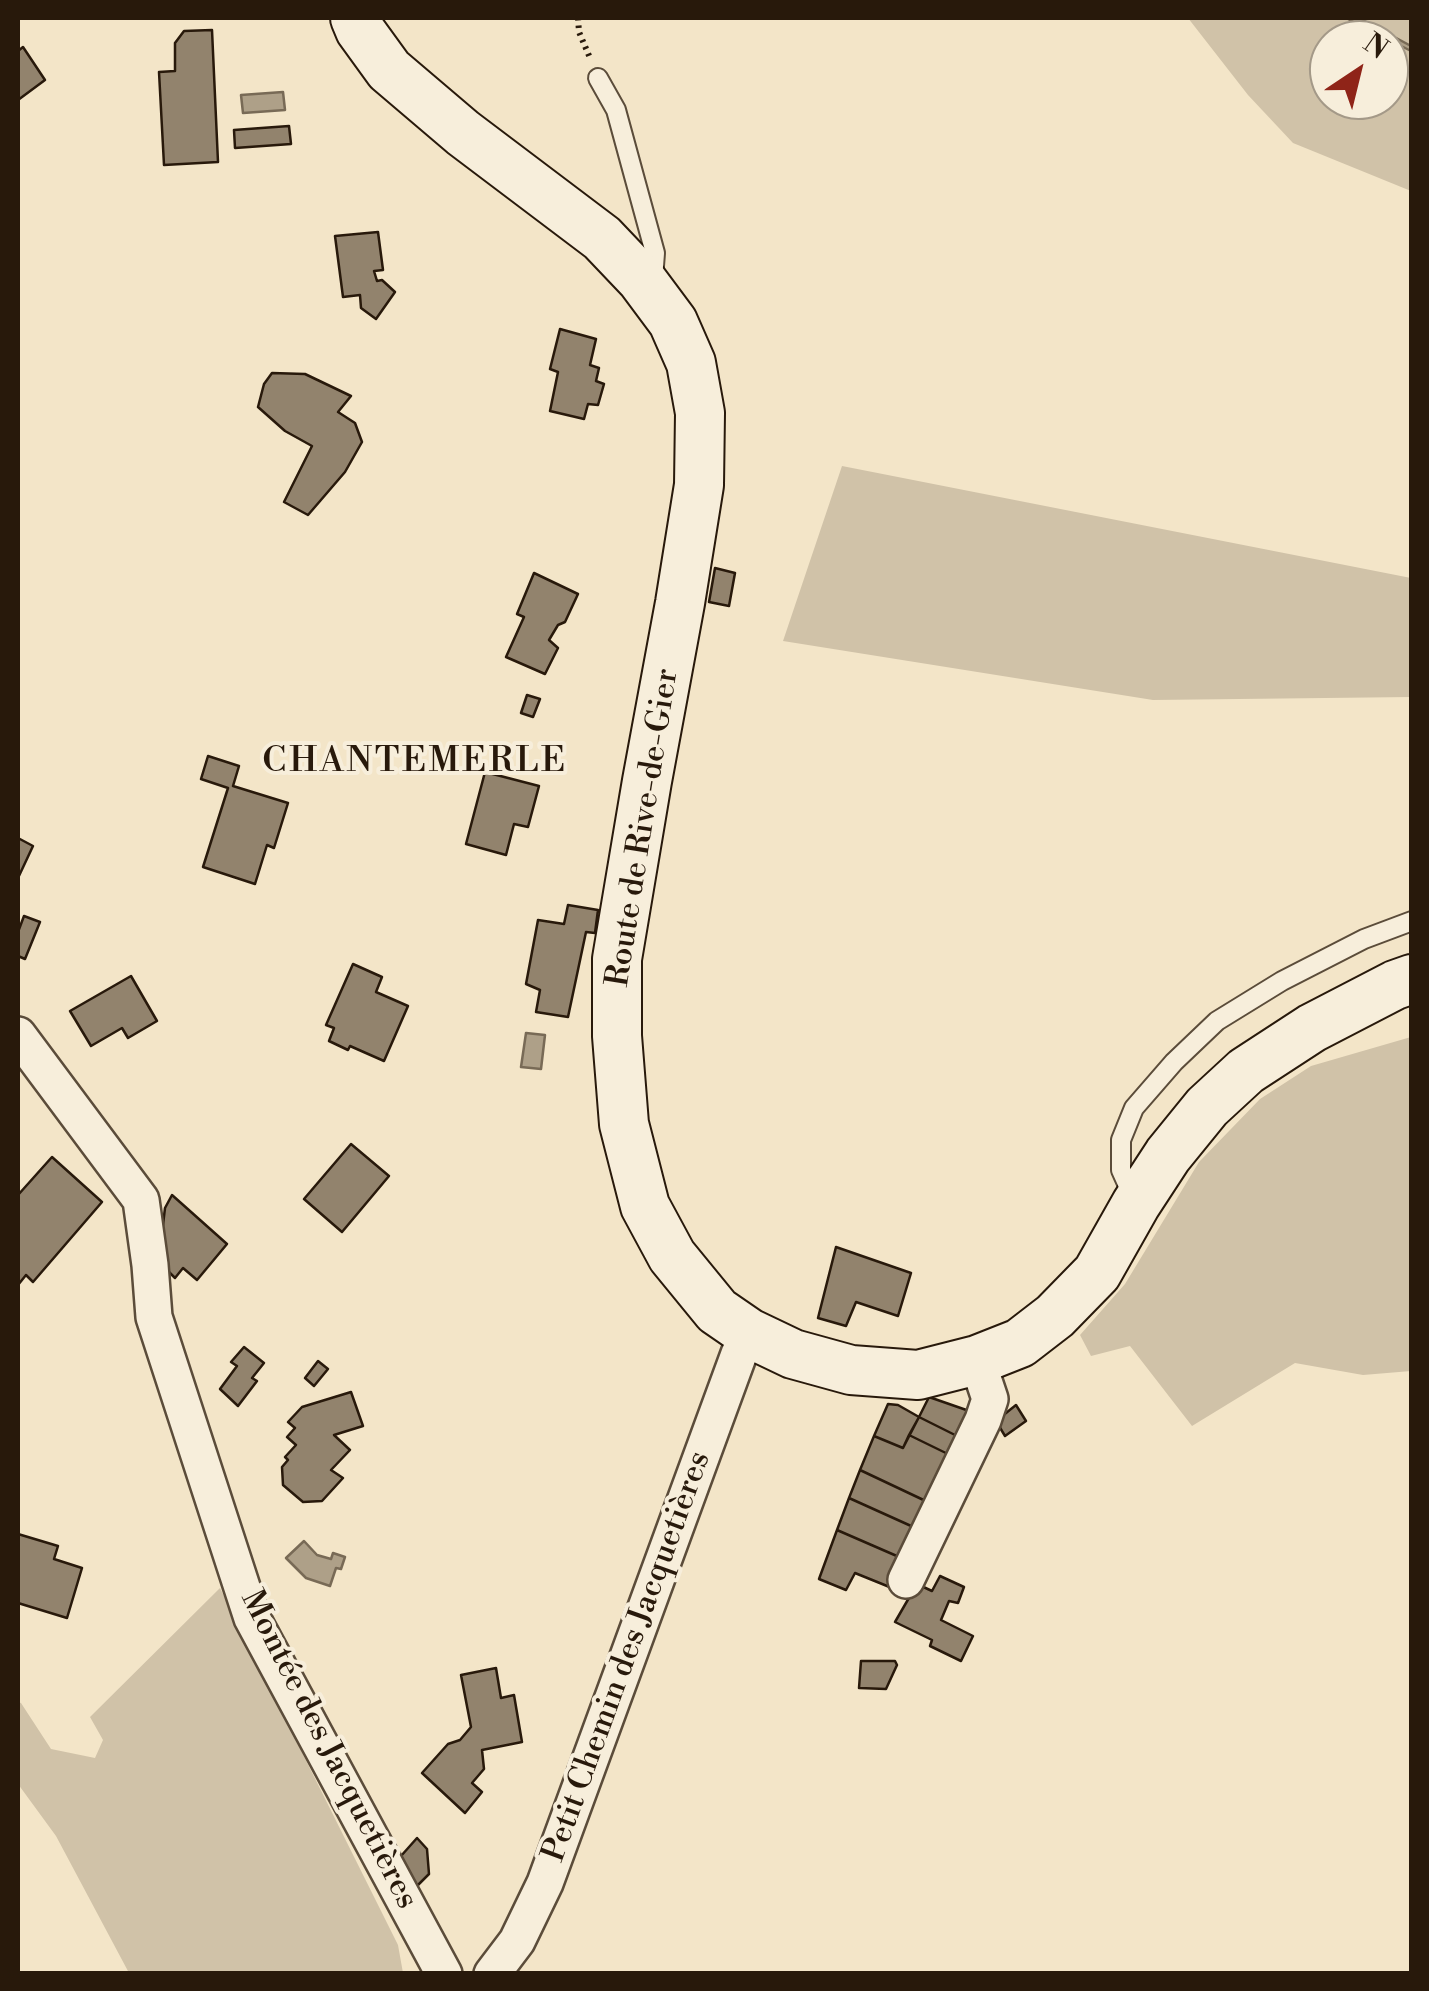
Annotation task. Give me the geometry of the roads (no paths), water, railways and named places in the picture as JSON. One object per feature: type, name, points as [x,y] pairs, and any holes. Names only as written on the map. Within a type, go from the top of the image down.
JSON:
[{"type":"main road","name":"Route de Rive-de-Gier","points":[[355,18],[388,70],[463,133],[602,238],[673,322],[690,363],[700,413],[699,485],[617,959],[617,1036],[624,1124],[646,1206],[672,1256],[718,1311],[750,1333],[793,1354],[851,1370],[918,1375],[977,1360],[1020,1343],[1056,1316],[1096,1272],[1168,1156],[1207,1107],[1246,1070],[1312,1028],[1394,984],[1412,980]]},
{"type":"street","name":"Montée des Jacquetières","points":[[18,1035],[141,1200],[154,1317],[252,1618],[444,1974]]},
{"type":"street","name":"Petit Chemin des Jacquetières","points":[[492,1974],[517,1940],[545,1883],[750,1333]]},
{"type":"street","points":[[906,1580],[990,1399],[977,1360]]},
{"type":"lane","points":[[598,78],[616,110],[655,253],[652,294]]},
{"type":"lane","points":[[1136,1204],[1121,1170],[1121,1140],[1134,1108],[1174,1062],[1216,1022],[1282,980],[1364,938],[1412,921]]},
{"type":"district","name":"CHANTEMERLE","points":[[415,763]]}]
